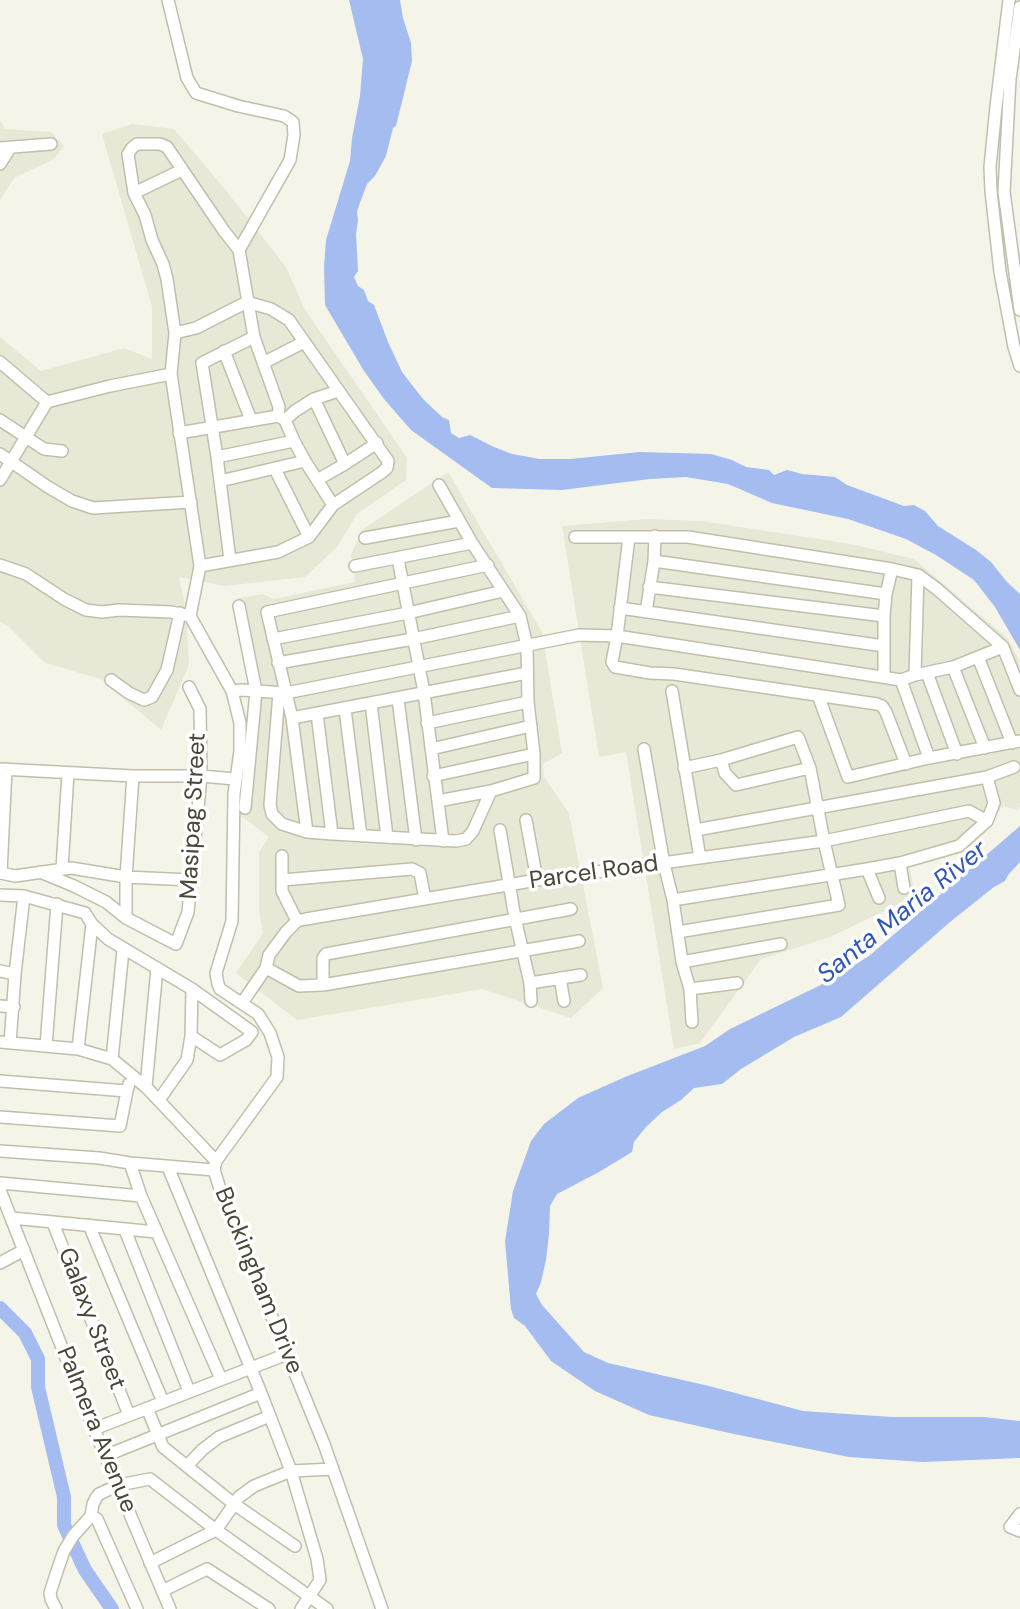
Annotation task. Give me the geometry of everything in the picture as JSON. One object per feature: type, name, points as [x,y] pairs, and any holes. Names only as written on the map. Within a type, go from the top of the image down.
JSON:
[{"type":"street","points":[[168,0],[187,78],[196,93],[284,116],[293,122],[290,160],[239,250]]},
{"type":"street","points":[[1009,0],[990,167],[1000,272],[1020,366]]},
{"type":"street","points":[[1020,7],[1010,79],[1004,192],[1020,310]]},
{"type":"street","points":[[0,164],[5,148],[51,144]]},
{"type":"street","points":[[111,680],[144,700],[152,697],[167,670],[200,566],[171,374],[175,333],[167,279],[134,193],[128,154],[137,144],[167,147],[239,250],[254,337],[282,418],[333,505]]},
{"type":"street","points":[[134,193],[182,170]]},
{"type":"street","points":[[991,191],[1004,192]]},
{"type":"street","points":[[175,333],[196,328],[247,302],[271,309],[289,320],[388,461],[387,468],[381,473],[333,505],[309,537],[278,552],[200,566]]},
{"type":"street","points":[[230,560],[202,363],[254,337]]},
{"type":"street","points":[[263,363],[304,342]]},
{"type":"street","points":[[224,351],[251,420]]},
{"type":"street","points":[[1,366],[47,402]]},
{"type":"street","points":[[0,480],[6,457],[25,437],[47,402],[171,374]]},
{"type":"street","points":[[179,433],[251,420],[282,418],[314,399],[338,391]]},
{"type":"street","points":[[314,399],[345,464]]},
{"type":"street","points":[[0,420],[44,449],[62,451]]},
{"type":"street","points":[[217,457],[294,441]]},
{"type":"street","points":[[317,480],[377,443]]},
{"type":"street","points":[[6,457],[60,494],[93,508],[191,502]]},
{"type":"street","points":[[220,481],[305,461]]},
{"type":"street","points":[[275,469],[309,537]]},
{"type":"street","points":[[438,801],[491,791],[534,778],[527,646],[520,616],[472,543],[439,485]]},
{"type":"street","points":[[365,538],[459,521]]},
{"type":"street","points":[[646,612],[655,536]]},
{"type":"street","points":[[575,537],[688,537],[918,575],[1003,647],[1020,690]]},
{"type":"street","points":[[629,537],[612,662],[615,667],[877,704],[886,712],[906,764]]},
{"type":"street","points":[[355,566],[472,543]]},
{"type":"street","points":[[398,559],[424,692],[443,841]]},
{"type":"street","points":[[654,561],[886,594]]},
{"type":"street","points":[[0,565],[26,574],[86,610],[163,611],[185,615]]},
{"type":"street","points":[[488,565],[267,612],[282,693],[270,805],[272,814],[282,824],[307,832],[416,840],[466,839],[473,831],[491,791]]},
{"type":"street","points":[[884,677],[884,616],[892,569]]},
{"type":"street","points":[[918,575],[921,674],[957,754]]},
{"type":"street","points":[[649,587],[884,616]]},
{"type":"street","points":[[273,639],[503,591]]},
{"type":"street","points":[[239,606],[256,691],[245,808]]},
{"type":"street","points":[[620,608],[884,646]]},
{"type":"street","name":"Buckingham Drive","points":[[185,615],[232,691],[240,723],[240,751],[235,779],[232,921],[216,973],[220,989],[258,1014],[270,1033],[278,1057],[277,1077],[215,1165],[222,1195],[333,1469],[382,1609]]},
{"type":"street","points":[[278,663],[520,616]]},
{"type":"street","points":[[232,691],[282,693],[579,635],[617,636],[901,680],[953,667],[1003,647]]},
{"type":"street","points":[[818,695],[848,777],[1016,742],[978,657]]},
{"type":"street","points":[[953,667],[985,748]]},
{"type":"street","points":[[292,718],[527,673]]},
{"type":"street","points":[[901,680],[929,758]]},
{"type":"street","name":"Masipag Street","points":[[126,918],[176,944],[188,912],[201,776],[200,709],[189,687]]},
{"type":"street","points":[[672,691],[700,858]]},
{"type":"street","points":[[282,693],[292,718],[307,832]]},
{"type":"street","points":[[398,699],[416,840]]},
{"type":"street","points":[[427,723],[528,702]]},
{"type":"street","points":[[371,703],[387,837]]},
{"type":"street","points":[[345,709],[361,836]]},
{"type":"street","points":[[317,714],[332,834]]},
{"type":"street","points":[[431,749],[531,726]]},
{"type":"street","points":[[678,932],[839,905],[810,768],[798,737],[684,768]]},
{"type":"street","points":[[644,749],[682,962],[690,989],[692,1022]]},
{"type":"street","points":[[433,776],[534,754]]},
{"type":"street","points":[[721,760],[725,773],[736,785],[810,768]]},
{"type":"street","points":[[696,830],[987,777],[1014,767]]},
{"type":"street","points":[[191,880],[126,877],[71,868],[15,876],[1,873],[3,769],[235,779]]},
{"type":"street","points":[[62,869],[68,773]]},
{"type":"street","points":[[126,918],[133,776]]},
{"type":"street","points":[[673,900],[900,863],[959,846],[987,821],[994,803],[987,777]]},
{"type":"street","name":"Parcel Road","points":[[297,921],[537,880],[824,841],[969,811],[987,821]]},
{"type":"street","points":[[526,820],[537,880]]},
{"type":"street","points":[[500,830],[531,1001]]},
{"type":"street","points":[[242,1003],[266,968],[269,955],[297,921],[282,891],[282,856]]},
{"type":"street","points":[[900,863],[904,888]]},
{"type":"street","points":[[282,880],[412,869],[420,873],[425,899]]},
{"type":"street","points":[[867,869],[879,898]]},
{"type":"street","points":[[40,872],[106,902],[126,918]]},
{"type":"street","points":[[0,895],[24,896],[85,913],[92,924],[123,950],[192,989],[252,1032],[246,1040],[220,1055],[191,1036]]},
{"type":"street","points":[[24,896],[14,1007],[5,1043],[78,1049],[112,1059],[159,1100],[215,1165]]},
{"type":"street","points":[[46,1046],[57,904]]},
{"type":"street","points":[[323,985],[323,958],[326,954],[571,909]]},
{"type":"street","points":[[78,1049],[92,924]]},
{"type":"street","points":[[266,968],[299,986],[323,985],[579,941]]},
{"type":"street","points":[[682,962],[781,944]]},
{"type":"street","points":[[112,1059],[123,950]]},
{"type":"street","points":[[146,1087],[157,968]]},
{"type":"street","points":[[0,971],[15,974]]},
{"type":"street","points":[[530,983],[581,975]]},
{"type":"street","points":[[560,978],[564,1001]]},
{"type":"street","points":[[690,989],[737,983]]},
{"type":"street","points":[[159,1100],[187,1060],[192,989]]},
{"type":"street","points":[[0,1006],[14,1007]]},
{"type":"street","points":[[0,1117],[120,1126],[131,1075]]},
{"type":"street","points":[[0,1081],[127,1091]]},
{"type":"street","points":[[0,1151],[99,1158],[168,1167],[215,1165]]},
{"type":"street","points":[[130,1163],[156,1232],[221,1379]]},
{"type":"street","points":[[168,1167],[291,1471],[320,1571],[320,1580],[301,1609]]},
{"type":"street","points":[[0,1183],[141,1196]]},
{"type":"street","name":"Palmera Avenue","points":[[0,1190],[94,1429],[170,1609]]},
{"type":"street","points":[[12,1218],[156,1232]]},
{"type":"street","name":"Galaxy Street","points":[[53,1223],[129,1415]]},
{"type":"street","points":[[89,1225],[163,1402]]},
{"type":"street","points":[[125,1230],[189,1391]]},
{"type":"street","points":[[0,1263],[24,1250]]},
{"type":"street","points":[[94,1429],[287,1354]]},
{"type":"street","points":[[105,1456],[261,1393]]},
{"type":"street","points":[[147,1408],[163,1447],[234,1504],[295,1546]]},
{"type":"street","points":[[187,1466],[219,1437],[270,1416]]},
{"type":"street","points":[[150,1563],[216,1530],[239,1497],[254,1486],[291,1471],[333,1469]]},
{"type":"street","points":[[56,1609],[50,1593],[57,1571],[71,1540],[91,1516],[96,1498],[119,1485],[150,1479],[327,1609]]},
{"type":"street","points":[[1020,1514],[1010,1527],[1020,1531]]},
{"type":"street","points":[[91,1516],[97,1519],[137,1609]]},
{"type":"street","points":[[162,1591],[207,1569],[269,1609]]},
{"type":"shaded area","points":[[0,120],[5,129],[51,132],[64,146],[54,159],[14,178],[0,200]]},
{"type":"shaded area","points":[[132,124],[174,129],[224,188],[286,267],[304,308],[407,458],[406,480],[357,514],[337,547],[305,577],[224,586],[179,577],[186,610],[189,665],[161,730],[101,679],[45,663],[8,626],[0,622],[0,337],[41,371],[124,348],[152,359],[152,307],[102,134]]},
{"type":"shaded area","points":[[448,472],[542,632],[562,753],[543,764],[544,777],[569,813],[603,988],[571,1018],[482,989],[297,1020],[236,973],[263,933],[259,909],[259,852],[269,837],[241,816],[251,696],[249,669],[235,599],[262,594],[274,599],[355,582],[351,555],[362,530]]},
{"type":"shaded area","points":[[647,519],[701,521],[851,544],[914,559],[1007,638],[1020,661],[1018,810],[1003,806],[965,850],[908,864],[916,896],[830,937],[761,959],[700,1043],[674,1049],[626,752],[599,757],[562,526]]},
{"type":"water","points":[[349,0],[400,0],[411,43],[412,61],[386,156],[367,184],[357,211],[358,271],[354,277],[368,301],[374,305],[402,372],[423,399],[449,420],[451,433],[459,438],[470,435],[512,454],[540,459],[640,452],[711,454],[746,467],[769,470],[774,475],[787,470],[835,477],[847,485],[904,506],[914,505],[925,511],[938,526],[991,562],[1020,594],[1020,650],[995,607],[974,580],[906,539],[848,519],[772,503],[728,484],[686,477],[562,490],[492,488],[411,430],[364,371],[325,305],[326,240],[350,161],[363,59]]},
{"type":"water","points":[[1020,826],[1020,862],[1005,881],[950,922],[841,1017],[794,1037],[722,1084],[694,1088],[646,1127],[634,1142],[632,1152],[557,1194],[550,1206],[546,1260],[536,1294],[584,1352],[608,1363],[803,1411],[1020,1421],[1020,1458],[923,1462],[849,1457],[734,1434],[649,1415],[595,1391],[551,1361],[525,1326],[514,1318],[505,1241],[513,1191],[531,1141],[544,1124],[578,1098],[705,1046],[730,1029],[829,981],[869,956]]},
{"type":"waterway","points":[[0,1308],[25,1333],[38,1359],[38,1387],[64,1497],[64,1525],[85,1570],[112,1609]]},
{"type":"water label","name":"Santa Maria River","points":[[903,913]]}]
